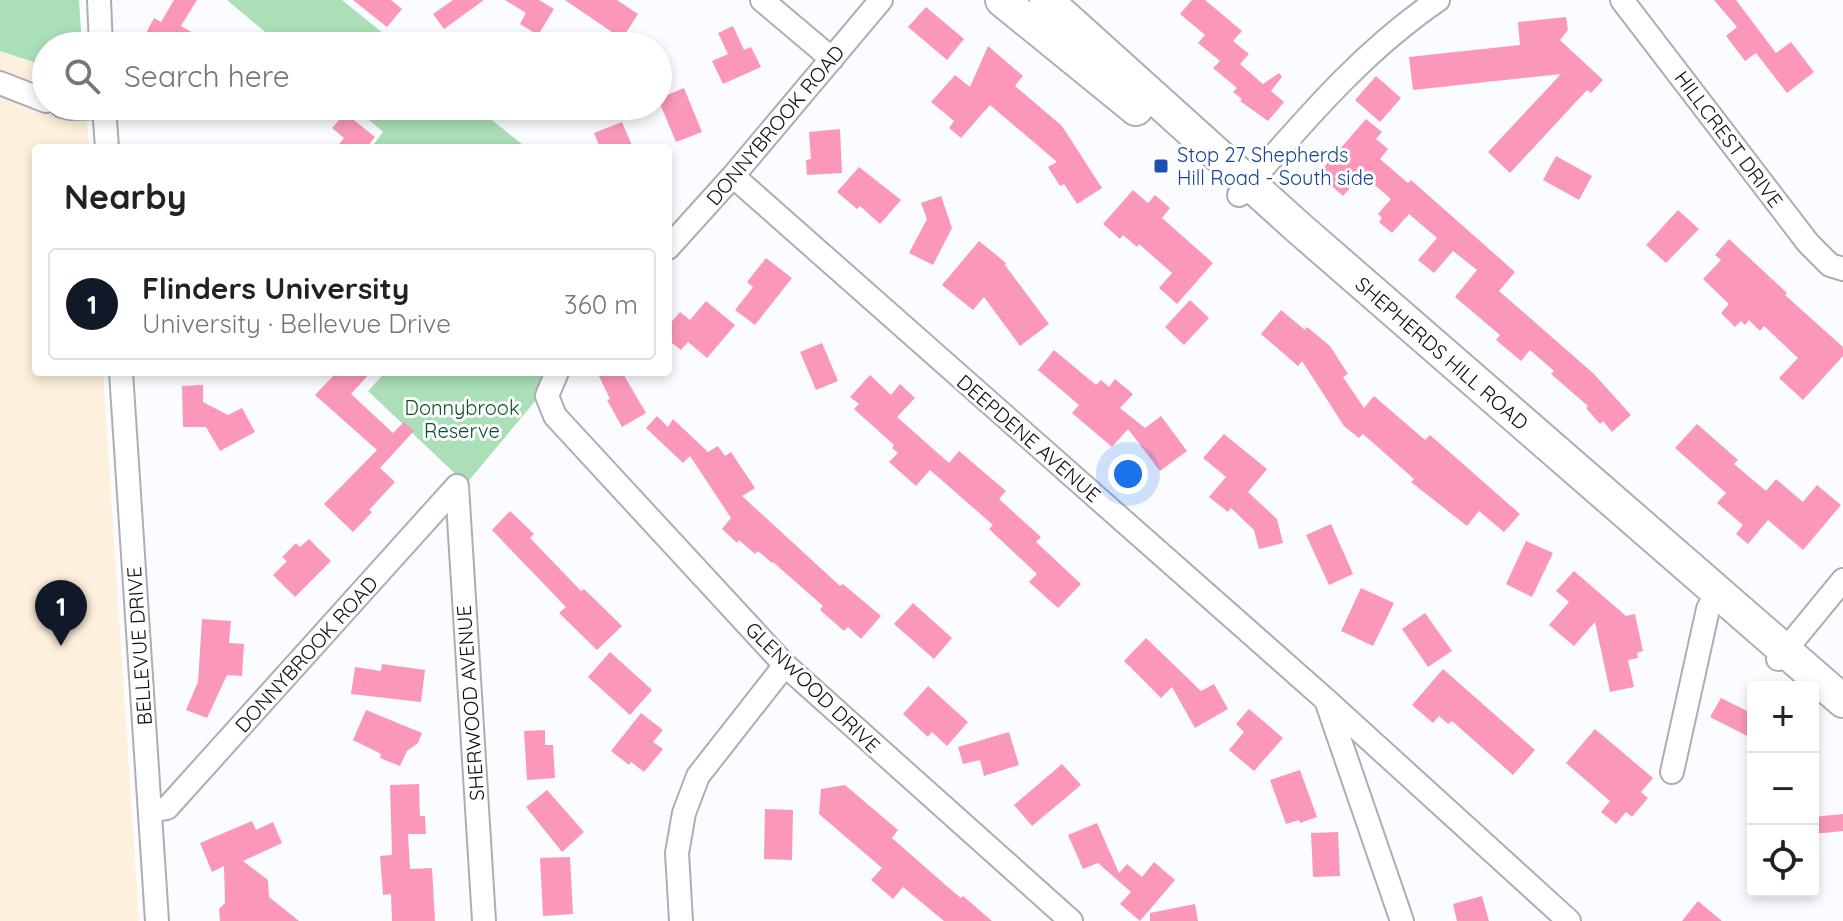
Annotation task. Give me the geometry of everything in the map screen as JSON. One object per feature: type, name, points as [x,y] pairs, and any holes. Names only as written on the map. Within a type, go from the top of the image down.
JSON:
[{"type":"main road","name":"SHEPHERDS HILL ROAD","points":[[1002,0],[1244,189]]},
{"type":"main road","name":"SHEPHERDS HILL ROAD","points":[[1046,0],[1244,189],[1298,251],[1713,600],[1781,656],[1843,701]]},
{"type":"main road","name":"SHEPHERDS HILL ROAD","points":[[1781,656],[1799,681]]},
{"type":"main road","points":[[1819,701],[1843,723]]},
{"type":"street","points":[[99,0],[100,32]]},
{"type":"street","points":[[762,0],[832,59]]},
{"type":"street","name":"DONNYBROOK ROAD","points":[[672,244],[881,0]]},
{"type":"street","points":[[1244,189],[1346,75],[1400,26],[1438,0]]},
{"type":"street","name":"HILLCREST DRIVE","points":[[1622,0],[1808,243],[1830,265],[1843,269]]},
{"type":"street","points":[[0,83],[32,96]]},
{"type":"street","points":[[105,120],[107,144]]},
{"type":"street","name":"DEEPDENE AVENUE","points":[[733,176],[1325,699],[1569,921]]},
{"type":"street","name":"BELLEVUE DRIVE","points":[[121,376],[157,921]]},
{"type":"street","name":"GLENWOOD DRIVE","points":[[555,376],[547,396],[555,416],[785,665],[1071,921]]},
{"type":"street","name":"DONNYBROOK ROAD","points":[[150,811],[167,808],[457,486]]},
{"type":"street","name":"SHERWOOD AVENUE","points":[[457,486],[484,921]]},
{"type":"street","points":[[1781,656],[1843,580]]},
{"type":"street","points":[[1672,772],[1713,600]]},
{"type":"street","points":[[681,921],[677,853],[684,813],[698,776],[785,665]]},
{"type":"street","name":"DEEPDENE AVENUE","points":[[1325,699],[1402,921]]},
{"type":"shaded area","points":[[0,0],[32,32],[32,120],[87,120],[89,144],[32,144],[32,376],[103,376],[139,921],[0,921]]},
{"type":"green space","points":[[0,0],[79,0],[81,32],[32,32],[32,61],[0,51]]},
{"type":"green space","points":[[227,0],[342,0],[382,32],[265,32]]},
{"type":"green space","points":[[369,120],[492,120],[522,144],[374,144],[383,132]]},
{"type":"green space","name":"Donnybrook Reserve","points":[[382,376],[541,376],[536,400],[466,484],[368,391]]},
{"type":"building","points":[[174,0],[197,0],[181,26],[191,32],[147,32],[154,18],[161,22]]},
{"type":"building","points":[[353,0],[391,0],[402,9],[387,27]]},
{"type":"building","points":[[453,0],[484,0],[444,29],[433,14]]},
{"type":"building","points":[[505,0],[539,0],[554,9],[540,32],[533,32],[520,24],[526,13]]},
{"type":"building","points":[[565,0],[617,0],[638,14],[626,32],[612,32]]},
{"type":"building","points":[[1192,0],[1205,0],[1242,31],[1233,41],[1249,54],[1240,64],[1263,84],[1279,73],[1282,77],[1271,91],[1284,102],[1268,121],[1240,101],[1242,99],[1233,92],[1237,88],[1213,68],[1220,61],[1198,43],[1205,35],[1180,14]]},
{"type":"building","points":[[1714,0],[1736,0],[1776,53],[1791,42],[1814,72],[1787,93],[1756,53],[1745,61],[1726,36],[1737,27]]},
{"type":"building","points":[[926,7],[964,39],[947,60],[908,27]]},
{"type":"building","points":[[1566,17],[1568,30],[1560,40],[1603,80],[1591,93],[1587,90],[1510,173],[1488,152],[1561,74],[1413,90],[1409,57],[1520,45],[1518,22]]},
{"type":"building","points":[[733,26],[744,50],[751,47],[761,67],[723,84],[712,61],[728,54],[718,33]]},
{"type":"building","points":[[988,46],[1023,76],[1015,86],[1062,126],[1102,188],[1077,204],[1048,167],[1057,162],[990,105],[961,138],[949,128],[954,121],[931,102],[955,75],[970,87]]},
{"type":"building","points":[[1376,76],[1401,98],[1380,122],[1355,100]]},
{"type":"building","points":[[684,88],[702,132],[676,142],[667,120],[672,120],[672,93]]},
{"type":"building","points":[[1366,119],[1382,132],[1376,139],[1388,149],[1380,159],[1408,183],[1411,180],[1515,272],[1499,291],[1594,374],[1631,415],[1612,432],[1603,421],[1600,424],[1586,408],[1588,406],[1551,374],[1554,371],[1530,350],[1521,361],[1496,340],[1500,335],[1455,297],[1477,270],[1453,251],[1434,273],[1418,260],[1437,238],[1409,214],[1392,233],[1379,222],[1382,218],[1378,214],[1391,199],[1362,174],[1343,196],[1318,174]]},
{"type":"building","points":[[339,120],[354,120],[375,137],[369,144],[339,144],[344,138],[332,128]]},
{"type":"building","points":[[622,122],[631,144],[598,144],[594,133]]},
{"type":"building","points":[[840,129],[842,173],[807,175],[806,160],[811,159],[809,132]]},
{"type":"building","points":[[1556,156],[1592,176],[1579,200],[1543,180]]},
{"type":"building","points":[[859,167],[901,200],[880,224],[860,206],[857,209],[837,192]]},
{"type":"building","points":[[1133,190],[1148,203],[1155,195],[1170,208],[1162,218],[1213,263],[1177,304],[1159,288],[1172,273],[1139,244],[1137,247],[1123,235],[1120,239],[1103,224]]},
{"type":"building","points":[[941,196],[952,228],[933,265],[909,253],[927,219],[921,203]]},
{"type":"building","points":[[1678,210],[1699,229],[1666,263],[1646,245]]},
{"type":"building","points":[[1729,239],[1843,347],[1843,356],[1803,400],[1779,378],[1798,358],[1764,326],[1760,331],[1749,320],[1745,325],[1741,321],[1735,327],[1721,313],[1729,304],[1703,279],[1721,260],[1715,255]]},
{"type":"building","points":[[979,241],[1006,263],[1049,324],[1020,346],[984,297],[973,310],[942,285]]},
{"type":"building","points":[[766,258],[792,278],[755,325],[735,310],[753,287],[747,282]]},
{"type":"building","points":[[1190,300],[1209,318],[1184,345],[1165,327]]},
{"type":"building","points":[[706,301],[735,325],[707,358],[688,342],[681,350],[672,343],[672,321],[680,312],[690,320]]},
{"type":"building","points":[[1281,310],[1330,346],[1348,374],[1343,377],[1364,408],[1374,396],[1425,440],[1430,435],[1520,514],[1504,532],[1479,511],[1467,526],[1411,482],[1414,479],[1363,434],[1359,438],[1344,426],[1302,361],[1298,366],[1261,334]]},
{"type":"building","points":[[822,343],[838,381],[816,390],[800,352]]},
{"type":"building","points":[[1054,350],[1096,385],[1101,380],[1109,387],[1115,379],[1133,394],[1120,408],[1145,428],[1161,416],[1187,451],[1160,471],[1128,429],[1112,447],[1072,413],[1079,405],[1038,370]]},
{"type":"building","points":[[870,375],[891,395],[900,384],[915,398],[897,417],[949,463],[959,451],[1006,491],[999,499],[1041,537],[1036,542],[1081,584],[1058,608],[1029,582],[1037,574],[989,529],[993,525],[930,470],[916,486],[889,462],[898,453],[892,448],[894,445],[854,409],[859,404],[850,397]]},
{"type":"building","points":[[333,376],[367,376],[351,394],[393,433],[404,422],[414,431],[380,468],[395,482],[353,532],[324,504],[377,450],[315,395]]},
{"type":"building","points":[[599,376],[624,376],[646,413],[622,427],[607,400],[610,399]]},
{"type":"building","points":[[203,385],[203,402],[228,415],[242,408],[255,432],[220,451],[206,427],[183,427],[182,386]]},
{"type":"building","points":[[657,416],[668,427],[673,419],[708,452],[718,446],[725,456],[731,452],[755,488],[742,496],[840,586],[843,584],[881,616],[861,639],[848,627],[844,631],[820,610],[823,606],[773,562],[758,551],[755,554],[739,540],[737,543],[722,529],[731,518],[690,456],[683,463],[646,428]]},
{"type":"building","points":[[1697,424],[1738,460],[1734,464],[1766,491],[1776,479],[1803,502],[1817,485],[1841,505],[1803,550],[1768,520],[1748,544],[1736,534],[1743,525],[1717,503],[1726,493],[1675,448]]},
{"type":"building","points":[[1224,434],[1267,469],[1248,492],[1277,519],[1283,543],[1259,549],[1254,530],[1231,508],[1228,512],[1209,497],[1226,477],[1203,458]]},
{"type":"building","points":[[510,511],[534,534],[530,538],[581,591],[584,589],[622,626],[597,650],[559,613],[566,607],[492,530]]},
{"type":"building","points":[[1331,524],[1353,574],[1329,585],[1306,535]]},
{"type":"building","points":[[309,539],[331,561],[295,597],[273,575],[287,561],[282,557],[296,543],[300,547]]},
{"type":"building","points":[[1526,541],[1553,553],[1532,597],[1506,584]]},
{"type":"building","points":[[1574,571],[1626,616],[1635,614],[1643,651],[1637,653],[1638,658],[1628,660],[1634,687],[1610,692],[1595,622],[1574,646],[1549,625],[1569,602],[1556,591]]},
{"type":"building","points":[[1361,588],[1394,603],[1373,646],[1341,631]]},
{"type":"building","points":[[913,603],[952,638],[934,659],[894,624]]},
{"type":"building","points":[[1425,613],[1452,651],[1428,667],[1402,629]]},
{"type":"building","points":[[202,619],[231,621],[229,643],[244,644],[242,676],[227,675],[207,718],[186,710],[198,682]]},
{"type":"building","points":[[1146,638],[1201,691],[1214,684],[1228,709],[1195,728],[1172,687],[1161,698],[1124,661]]},
{"type":"building","points":[[610,652],[652,690],[630,715],[588,677]]},
{"type":"building","points":[[382,664],[425,670],[421,702],[351,694],[355,667],[381,671]]},
{"type":"building","points":[[1443,669],[1535,750],[1513,775],[1452,721],[1448,724],[1439,716],[1433,723],[1412,705]]},
{"type":"building","points":[[928,686],[968,722],[947,746],[932,732],[928,737],[903,714]]},
{"type":"building","points":[[1721,698],[1747,711],[1747,736],[1710,717]]},
{"type":"building","points":[[1249,709],[1283,738],[1254,771],[1229,750],[1244,732],[1236,724]]},
{"type":"building","points":[[366,710],[422,733],[418,743],[407,751],[400,766],[380,758],[381,754],[353,740]]},
{"type":"building","points":[[641,713],[663,730],[653,742],[663,749],[644,772],[611,751]]},
{"type":"building","points":[[1595,729],[1653,778],[1641,792],[1648,798],[1632,817],[1626,812],[1616,824],[1601,812],[1610,801],[1566,763]]},
{"type":"building","points":[[545,730],[545,745],[553,745],[555,778],[527,780],[524,731]]},
{"type":"building","points":[[1009,732],[1019,765],[984,776],[980,760],[963,764],[958,747]]},
{"type":"building","points":[[1062,764],[1081,785],[1032,826],[1014,805]]},
{"type":"building","points":[[1300,770],[1317,817],[1286,824],[1270,780]]},
{"type":"building","points":[[419,784],[420,816],[425,816],[426,834],[408,834],[410,869],[432,868],[435,921],[392,921],[391,894],[383,895],[380,856],[392,855],[390,785]]},
{"type":"building","points":[[845,785],[898,830],[892,838],[992,921],[944,921],[903,887],[893,899],[871,880],[882,868],[819,814],[821,789]]},
{"type":"building","points":[[547,790],[584,832],[562,852],[526,807]]},
{"type":"building","points":[[765,809],[793,810],[792,860],[764,859]]},
{"type":"building","points":[[1843,814],[1843,831],[1819,833],[1819,816]]},
{"type":"building","points":[[252,821],[256,830],[273,822],[282,843],[243,861],[268,880],[269,897],[299,921],[220,921],[219,909],[225,903],[224,866],[212,872],[200,843]]},
{"type":"building","points":[[1097,823],[1119,873],[1127,864],[1142,877],[1154,862],[1175,880],[1140,921],[1120,904],[1131,892],[1098,863],[1083,869],[1068,835]]},
{"type":"building","points":[[1338,832],[1340,876],[1313,877],[1311,833]]},
{"type":"building","points":[[570,857],[573,914],[543,916],[540,858]]},
{"type":"building","points":[[1482,896],[1489,921],[1457,921],[1453,904]]},
{"type":"building","points":[[1698,901],[1722,921],[1682,921]]},
{"type":"building","points":[[1195,904],[1198,921],[1150,921],[1150,913]]},
{"type":"place","name":"Stop 27 Shepherds Hill Road - South side","points":[[1161,166]]},
{"type":"place","name":"Flinders University","points":[[61,646]]}]
